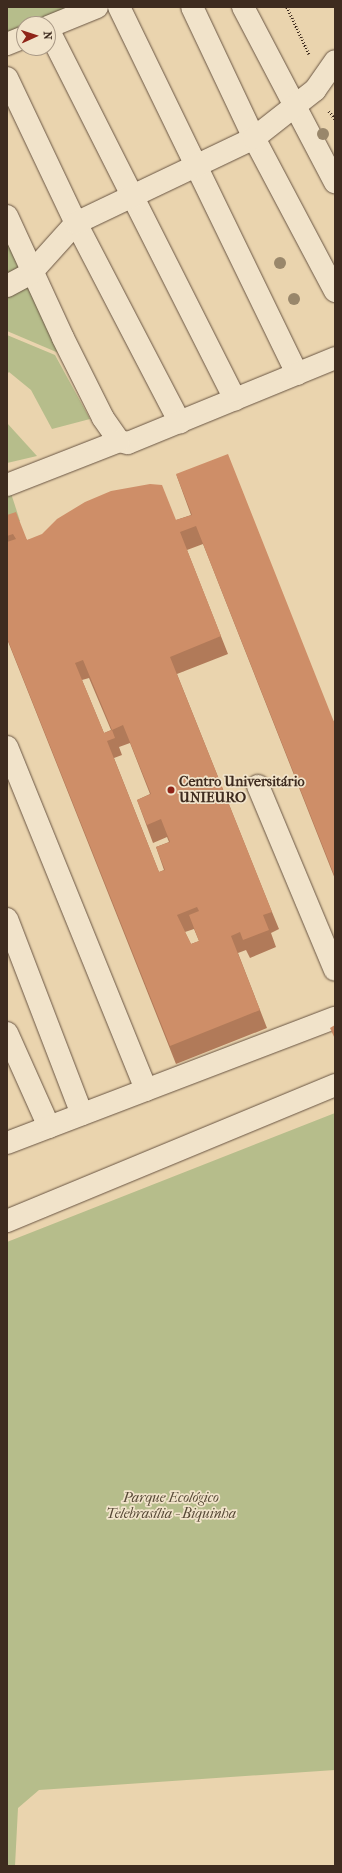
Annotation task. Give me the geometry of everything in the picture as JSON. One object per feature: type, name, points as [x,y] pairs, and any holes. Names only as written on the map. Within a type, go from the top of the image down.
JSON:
[{"type":"lane","points":[[56,25],[97,7]]},
{"type":"lane","points":[[119,7],[198,165],[297,374]]},
{"type":"lane","points":[[192,7],[254,138],[335,291]]},
{"type":"lane","points":[[243,7],[335,182]]},
{"type":"lane","points":[[56,44],[235,400]]},
{"type":"lane","points":[[7,286],[31,273],[76,223],[254,138],[295,106],[325,87],[335,61]]},
{"type":"lane","points":[[7,78],[76,223],[180,423]]},
{"type":"lane","points":[[7,216],[31,273],[103,418],[119,441]]},
{"type":"lane","points":[[7,485],[119,441],[128,443],[180,423],[335,358]]},
{"type":"lane","points":[[7,747],[146,1090]]},
{"type":"lane","points":[[258,786],[335,970]]},
{"type":"lane","points":[[7,919],[82,1114]]},
{"type":"lane","points":[[7,1143],[335,1018]]},
{"type":"lane","points":[[7,1033],[49,1127]]},
{"type":"lane","points":[[7,1221],[335,1085]]},
{"type":"green space","points":[[7,7],[73,7],[51,16],[16,16],[16,30],[7,34]]},
{"type":"green space","points":[[7,235],[61,354],[7,331]]},
{"type":"green space","points":[[7,335],[55,355],[90,419],[52,429],[31,390],[9,372],[7,374]]},
{"type":"green space","points":[[7,423],[37,456],[7,463]]},
{"type":"green space","points":[[7,481],[20,521],[7,526]]},
{"type":"green space","name":"Parque Ecológico Telebrasília - Biquinha","points":[[335,1113],[335,1770],[39,1790],[18,1808],[15,1866],[7,1866],[7,1242]]},
{"type":"building","points":[[228,454],[335,722],[335,877],[196,526],[180,532],[221,636],[170,657],[272,912],[263,915],[269,930],[243,940],[240,932],[231,936],[260,1010],[170,1046],[7,638],[7,542],[16,539],[13,534],[7,536],[7,515],[16,512],[27,540],[42,534],[57,519],[85,502],[111,491],[150,484],[162,485],[176,520],[192,515],[176,474]],"holes":[[[83,660],[112,730],[104,733],[75,663]],[[123,725],[151,794],[137,800],[147,825],[161,819],[170,842],[156,847],[165,870],[159,872],[107,741],[115,738],[112,730]],[[197,907],[199,911],[189,915],[199,941],[191,944],[177,915]]]},
{"type":"building","points":[[335,1025],[335,1039],[330,1028]]},
{"type":"place","name":"Centro Universitário UNIEURO","points":[[171,790]]}]
